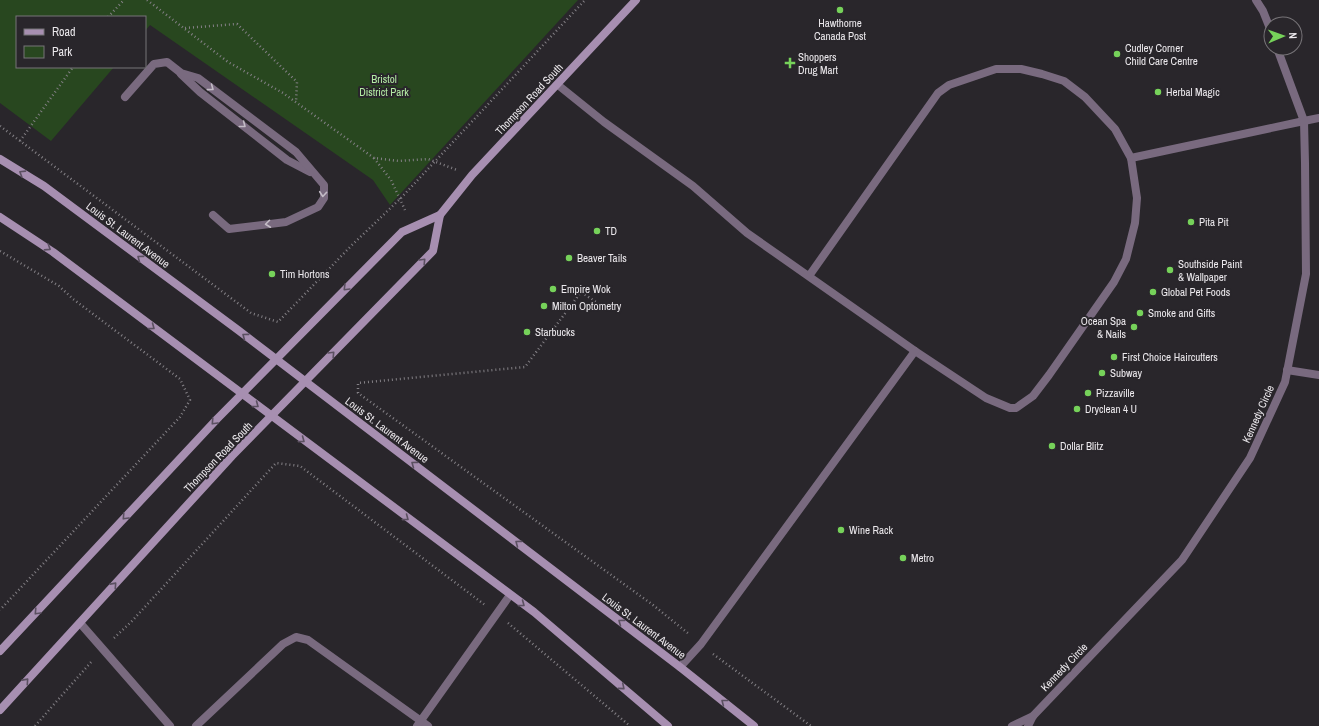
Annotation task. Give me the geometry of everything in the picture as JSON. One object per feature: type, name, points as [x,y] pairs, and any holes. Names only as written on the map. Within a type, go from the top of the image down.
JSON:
[{"type":"main road","name":"Thompson Road South","points":[[0,652],[241,394],[402,232],[440,215],[472,175],[558,85],[636,0]]},
{"type":"main road","name":"Louis St. Laurent Avenue","points":[[0,159],[44,186],[276,359],[680,667],[754,726]]},
{"type":"main road","name":"Thompson Road South","points":[[0,710],[232,456],[433,251],[440,215]]},
{"type":"main road","points":[[0,217],[53,252],[271,417],[534,612],[668,726]]},
{"type":"street","points":[[1256,0],[1265,16]]},
{"type":"street","name":"Kennedy Circle","points":[[1028,726],[1033,716],[1182,560],[1250,458],[1285,382],[1306,274],[1304,121],[1280,56]]},
{"type":"street","points":[[125,97],[154,64],[167,62],[181,73],[200,92],[287,160],[315,175]]},
{"type":"street","points":[[558,85],[604,122],[693,186],[747,233],[915,351],[986,398],[1010,408],[1021,406],[1032,396],[1114,282],[1126,259],[1135,223],[1137,198],[1131,158],[1115,129],[1084,97],[1064,81],[1022,69],[996,69],[966,78],[948,85],[938,93],[809,276]]},
{"type":"street","points":[[181,73],[198,78],[296,152],[324,186],[324,198],[318,207],[286,222],[229,229],[213,215]]},
{"type":"street","points":[[1131,158],[1319,118]]},
{"type":"street","points":[[680,667],[700,644],[915,351]]},
{"type":"street","points":[[1287,370],[1319,375]]},
{"type":"street","points":[[418,723],[510,595]]},
{"type":"street","points":[[80,623],[170,726]]},
{"type":"street","points":[[196,726],[283,644],[296,637],[308,640],[418,723],[428,726]]},
{"type":"street","name":"Kennedy Circle","points":[[1012,726],[1033,716]]},
{"type":"path","points":[[109,16],[124,0]]},
{"type":"path","points":[[147,0],[228,62],[296,102],[374,158],[391,180],[401,198],[405,210]]},
{"type":"path","points":[[0,126],[251,313],[278,322],[351,246],[436,162],[585,0]]},
{"type":"path","points":[[185,28],[237,24],[297,82],[296,102]]},
{"type":"path","points":[[20,141],[71,68]]},
{"type":"path","points":[[374,158],[399,160],[428,159],[472,175]]},
{"type":"path","points":[[0,251],[59,286],[73,299],[180,379],[190,400],[180,417],[0,610]]},
{"type":"path","points":[[599,304],[581,292],[525,367],[358,383],[358,393],[653,605],[700,644],[811,726]]},
{"type":"path","points":[[35,726],[103,649],[133,620],[276,463],[300,466],[497,614],[630,726]]},
{"type":"green space","name":"Bristol District Park","points":[[0,0],[578,0],[390,205],[373,180],[150,25],[146,30],[146,16],[16,16],[16,68],[113,68],[51,141],[0,103]]},
{"type":"place","name":"Hawthorne Canada Post","points":[[840,10]]},
{"type":"place","name":"Cudley Corner Child Care Centre","points":[[1117,54]]},
{"type":"place","name":"Shoppers Drug Mart","points":[[790,63]]},
{"type":"place","name":"Herbal Magic","points":[[1158,92]]},
{"type":"place","name":"Pita Pit","points":[[1191,222]]},
{"type":"place","name":"TD","points":[[597,231]]},
{"type":"place","name":"Beaver Tails","points":[[569,258]]},
{"type":"place","name":"Southside Paint & Wallpaper","points":[[1170,270]]},
{"type":"place","name":"Tim Hortons","points":[[272,274]]},
{"type":"place","name":"Empire Wok","points":[[553,289]]},
{"type":"place","name":"Global Pet Foods","points":[[1153,292]]},
{"type":"place","name":"Milton Optometry","points":[[544,306]]},
{"type":"place","name":"Smoke and Gifts","points":[[1140,313]]},
{"type":"place","name":"Ocean Spa & Nails","points":[[1134,327]]},
{"type":"place","name":"Starbucks","points":[[527,332]]},
{"type":"place","name":"First Choice Haircutters","points":[[1114,357]]},
{"type":"place","name":"Subway","points":[[1102,373]]},
{"type":"place","name":"Pizzaville","points":[[1088,393]]},
{"type":"place","name":"Dryclean 4 U","points":[[1077,409]]},
{"type":"place","name":"Dollar Blitz","points":[[1052,446]]},
{"type":"place","name":"Wine Rack","points":[[841,530]]},
{"type":"place","name":"Metro","points":[[903,558]]}]
